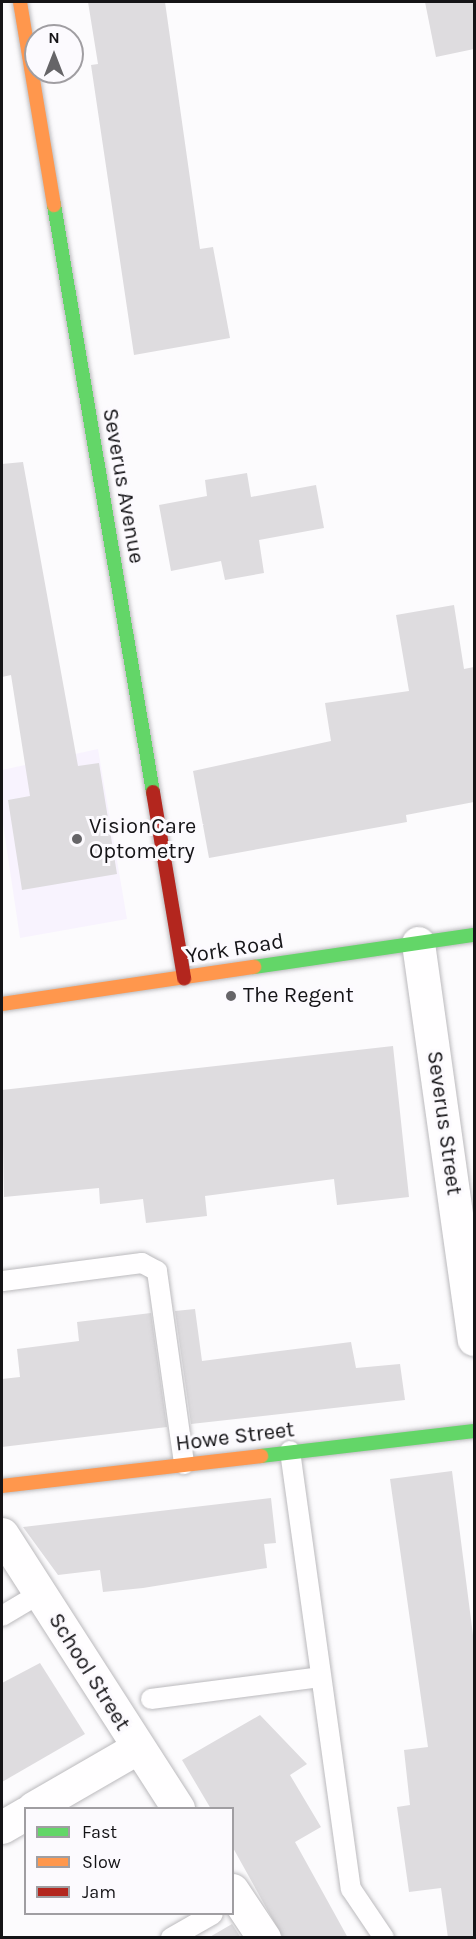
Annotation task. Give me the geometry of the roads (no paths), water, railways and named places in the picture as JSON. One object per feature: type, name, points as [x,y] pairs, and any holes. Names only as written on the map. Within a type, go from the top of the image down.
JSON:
[{"type":"street","name":"Severus Avenue","points":[[20,2],[184,978]]},
{"type":"street","name":"York Road","points":[[2,1004],[474,935]]},
{"type":"street","name":"Severus Street","points":[[418,943],[466,1218],[474,1339]]},
{"type":"street","name":"Howe Street","points":[[2,1486],[474,1431]]},
{"type":"street","name":"School Street","points":[[2,1534],[177,1807]]},
{"type":"street","points":[[36,1807],[137,1748]]},
{"type":"street","points":[[2,1827],[24,1814]]},
{"type":"street","points":[[234,1906],[264,1938]]},
{"type":"lane","points":[[3,1281],[142,1263],[157,1271],[184,1464]]},
{"type":"lane","points":[[290,1451],[351,1889],[384,1938]]},
{"type":"lane","points":[[2,1616],[39,1594]]},
{"type":"lane","points":[[151,1699],[320,1677]]},
{"type":"lane","points":[[171,1938],[207,1915]]},
{"type":"place","name":"VisionCare Optometry","points":[[77,839]]},
{"type":"place","name":"The Regent","points":[[231,996]]}]
